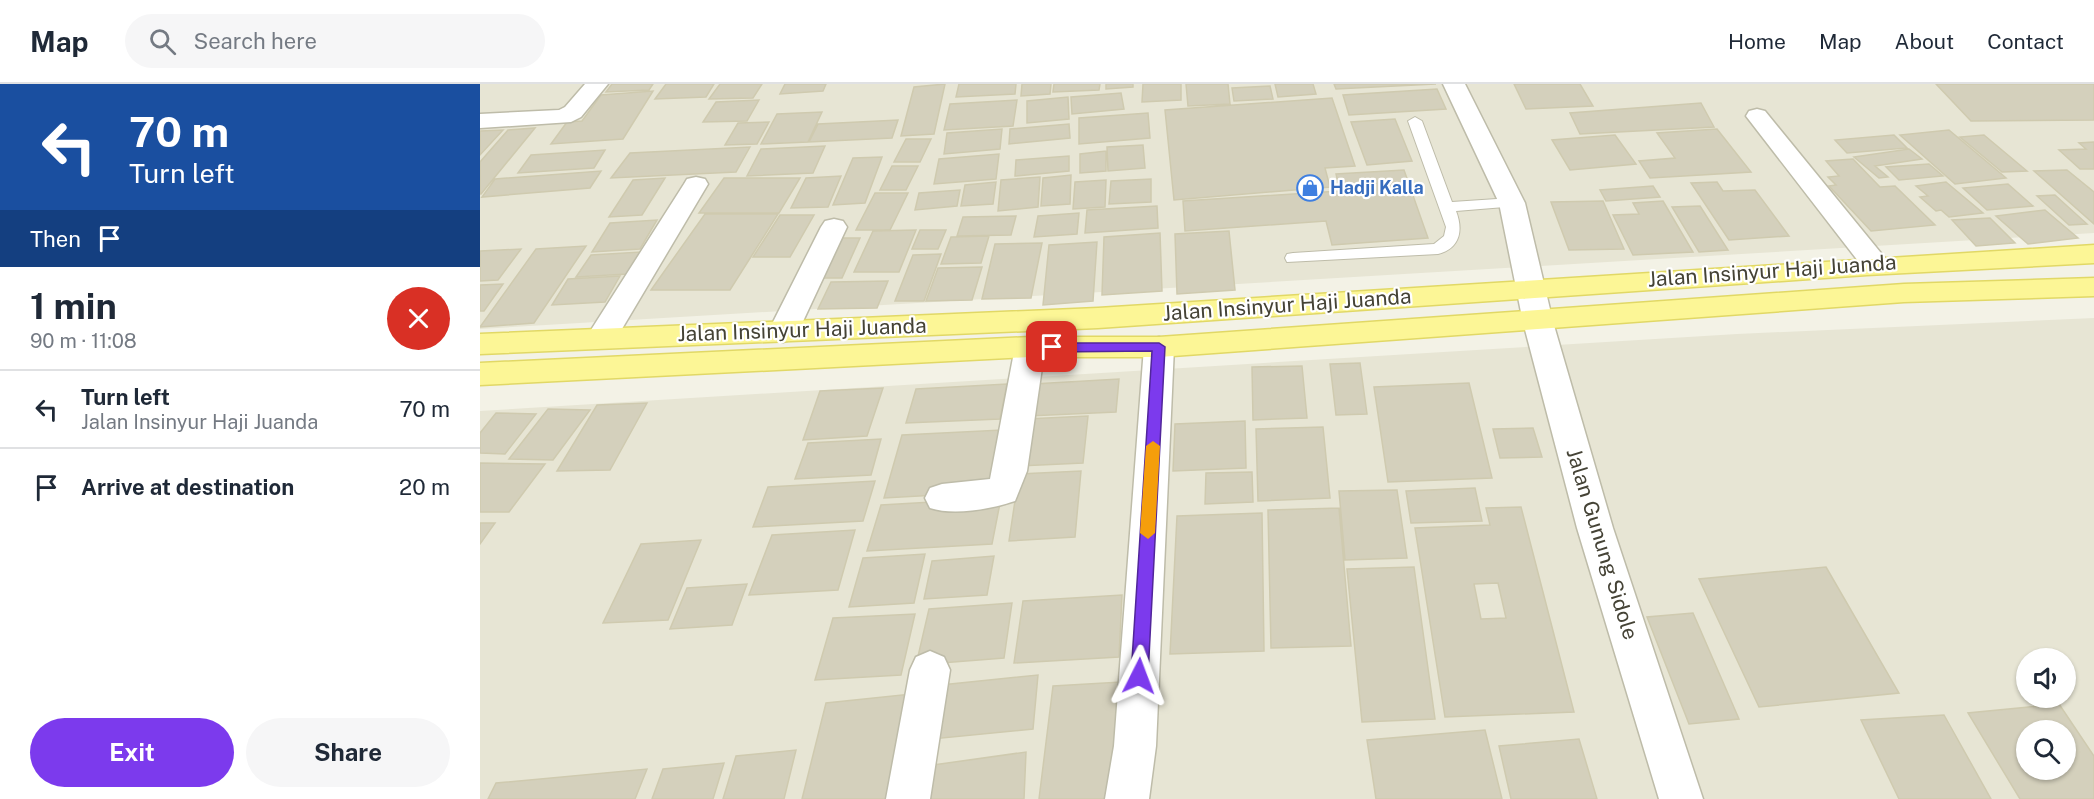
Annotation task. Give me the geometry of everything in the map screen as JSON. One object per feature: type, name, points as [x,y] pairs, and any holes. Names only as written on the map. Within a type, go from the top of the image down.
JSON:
[{"type":"main road","name":"Jalan Insinyur Haji Juanda","points":[[480,374],[1030,348],[1159,347],[1875,264],[2094,254]]},
{"type":"main road","name":"Jalan Insinyur Haji Juanda","points":[[480,345],[602,337],[783,332],[1184,314],[2094,287]]},
{"type":"street","points":[[480,121],[563,117],[573,111],[597,84]]},
{"type":"street","name":"Jalan Gunung Sidole","points":[[1454,84],[1512,203],[1534,304],[1595,528],[1681,799]]},
{"type":"street","points":[[1757,116],[1875,264]]},
{"type":"street","points":[[602,337],[696,184]]},
{"type":"street","points":[[783,332],[834,227]]},
{"type":"street","points":[[1127,799],[1135,746],[1159,347]]},
{"type":"street","points":[[942,498],[1003,491],[1010,471],[1030,348]]},
{"type":"street","points":[[908,799],[930,670]]},
{"type":"lane","points":[[1293,258],[1438,249],[1451,238],[1454,227],[1416,121]]},
{"type":"lane","points":[[1448,207],[1512,203]]},
{"type":"shaded area","points":[[480,84],[2094,84],[2094,233],[480,329]]},
{"type":"shaded area","points":[[2094,318],[2094,799],[480,799],[480,411],[1737,334]]},
{"type":"building","points":[[612,84],[653,84],[649,90],[606,92]]},
{"type":"building","points":[[666,84],[714,84],[706,97],[655,99]]},
{"type":"building","points":[[720,84],[762,84],[753,98],[709,99]]},
{"type":"building","points":[[785,84],[826,84],[823,91],[780,94]]},
{"type":"building","points":[[945,84],[934,134],[901,136],[914,87]]},
{"type":"building","points":[[959,84],[1016,84],[1015,94],[956,97]]},
{"type":"building","points":[[1022,84],[1051,84],[1050,94],[1021,96]]},
{"type":"building","points":[[1054,84],[1100,84],[1099,90],[1053,92]]},
{"type":"building","points":[[1106,84],[1133,84],[1133,87],[1106,89]]},
{"type":"building","points":[[1143,84],[1181,84],[1181,100],[1142,102]]},
{"type":"building","points":[[1186,84],[1228,84],[1230,104],[1188,106]]},
{"type":"building","points":[[1275,84],[1313,84],[1316,94],[1278,97]]},
{"type":"building","points":[[1334,84],[1436,84],[1336,89]]},
{"type":"building","points":[[1514,84],[1580,84],[1593,106],[1526,109]]},
{"type":"building","points":[[1936,84],[2094,84],[2094,120],[1971,121]]},
{"type":"building","points":[[1270,86],[1273,99],[1234,101],[1232,88]]},
{"type":"building","points":[[1437,89],[1446,109],[1349,115],[1343,95]]},
{"type":"building","points":[[653,91],[623,139],[551,144],[567,122],[582,121],[601,95]]},
{"type":"building","points":[[1121,93],[1124,109],[1072,114],[1071,97]]},
{"type":"building","points":[[1068,97],[1069,119],[1027,123],[1027,101]]},
{"type":"building","points":[[1332,98],[1355,166],[1325,168],[1330,187],[1174,200],[1165,110]]},
{"type":"building","points":[[759,100],[747,121],[703,122],[716,102]]},
{"type":"building","points":[[1017,100],[1013,126],[944,130],[950,104]]},
{"type":"building","points":[[1701,103],[1714,127],[1580,134],[1570,113]]},
{"type":"building","points":[[822,112],[808,142],[761,144],[777,114]]},
{"type":"building","points":[[1148,113],[1150,138],[1079,144],[1079,118]]},
{"type":"building","points":[[1395,119],[1412,161],[1367,165],[1351,122]]},
{"type":"building","points":[[898,120],[892,138],[809,142],[818,124]]},
{"type":"building","points":[[769,122],[757,144],[725,145],[738,123]]},
{"type":"building","points":[[1069,124],[1070,138],[1009,144],[1010,129]]},
{"type":"building","points":[[535,128],[480,194],[480,162],[508,130]]},
{"type":"building","points":[[1002,129],[1000,149],[944,154],[947,133]]},
{"type":"building","points":[[1717,129],[1751,172],[1650,178],[1639,161],[1675,158],[1657,133]]},
{"type":"building","points":[[503,130],[480,155],[480,131]]},
{"type":"building","points":[[1949,130],[2006,178],[1955,184],[1900,135]]},
{"type":"building","points":[[1615,135],[1636,164],[1570,170],[1552,140]]},
{"type":"building","points":[[1894,135],[1907,148],[1847,153],[1835,140]]},
{"type":"building","points":[[1984,135],[2027,171],[2002,172],[1960,137]]},
{"type":"building","points":[[906,139],[931,139],[920,162],[894,162]]},
{"type":"building","points":[[2094,142],[2094,169],[2080,169],[2059,150],[2086,149],[2079,143]]},
{"type":"building","points":[[1143,145],[1145,168],[1108,171],[1107,147]]},
{"type":"building","points":[[825,146],[813,173],[747,176],[761,149]]},
{"type":"building","points":[[750,147],[736,172],[611,178],[630,153]]},
{"type":"building","points":[[1909,149],[1922,159],[1875,166],[1888,177],[1879,178],[1854,157]]},
{"type":"building","points":[[605,150],[594,168],[518,173],[531,155]]},
{"type":"building","points":[[1106,151],[1106,171],[1080,173],[1080,154]]},
{"type":"building","points":[[999,154],[996,179],[934,184],[939,159]]},
{"type":"building","points":[[1069,156],[1069,171],[1015,176],[1016,160]]},
{"type":"building","points":[[882,157],[865,203],[833,205],[853,158]]},
{"type":"building","points":[[1853,159],[1880,187],[1895,186],[1935,225],[1871,231],[1829,186],[1836,185],[1828,177],[1839,176],[1826,161]]},
{"type":"building","points":[[1929,164],[1943,176],[1899,180],[1886,167]]},
{"type":"building","points":[[892,166],[918,166],[906,190],[880,190]]},
{"type":"building","points":[[1404,170],[1428,238],[1332,245],[1326,221],[1185,231],[1183,201],[1340,191],[1336,174]]},
{"type":"building","points":[[2067,170],[2094,192],[2094,224],[2034,171]]},
{"type":"building","points":[[601,171],[590,188],[482,197],[495,179]]},
{"type":"building","points":[[1071,175],[1070,204],[1041,206],[1043,178]]},
{"type":"building","points":[[841,176],[828,207],[791,208],[806,178]]},
{"type":"building","points":[[1040,177],[1038,207],[998,211],[1001,180]]},
{"type":"building","points":[[665,178],[642,215],[609,217],[633,180]]},
{"type":"building","points":[[724,178],[800,178],[779,213],[699,213]]},
{"type":"building","points":[[1151,179],[1151,202],[1109,204],[1111,181]]},
{"type":"building","points":[[1106,180],[1105,207],[1073,209],[1075,182]]},
{"type":"building","points":[[996,182],[993,204],[961,206],[965,185]]},
{"type":"building","points":[[1717,182],[1723,191],[1755,190],[1789,236],[1729,240],[1691,183]]},
{"type":"building","points":[[1946,182],[1983,213],[1949,217],[1941,210],[1936,211],[1920,197],[1928,196],[1916,186]]},
{"type":"building","points":[[2008,184],[2033,206],[1987,210],[1963,188]]},
{"type":"building","points":[[1653,186],[1660,197],[1606,201],[1600,190]]},
{"type":"building","points":[[960,190],[957,206],[915,210],[919,193]]},
{"type":"building","points":[[875,193],[908,193],[890,230],[856,230]]},
{"type":"building","points":[[2055,195],[2087,224],[2069,225],[2037,196]]},
{"type":"building","points":[[1603,201],[1624,249],[1569,250],[1551,202]]},
{"type":"building","points":[[1663,201],[1693,252],[1633,255],[1613,215],[1639,214],[1633,203]]},
{"type":"building","points":[[1157,206],[1158,228],[1085,233],[1087,210]]},
{"type":"building","points":[[1700,206],[1728,250],[1699,252],[1672,207]]},
{"type":"building","points":[[2045,210],[2078,238],[2028,244],[1996,216]]},
{"type":"building","points":[[1079,213],[1077,234],[1034,237],[1038,216]]},
{"type":"building","points":[[705,214],[778,214],[730,290],[651,290]]},
{"type":"building","points":[[780,215],[814,215],[790,257],[753,257]]},
{"type":"building","points":[[1016,216],[1011,235],[957,236],[963,217]]},
{"type":"building","points":[[1990,218],[2015,243],[1976,246],[1952,220]]},
{"type":"building","points":[[657,220],[640,249],[592,252],[610,223]]},
{"type":"building","points":[[916,230],[899,272],[854,272],[873,231]]},
{"type":"building","points":[[920,230],[946,230],[938,249],[912,249]]},
{"type":"building","points":[[1229,231],[1235,290],[1177,294],[1175,234]]},
{"type":"building","points":[[1160,233],[1162,291],[1102,295],[1104,237]]},
{"type":"building","points":[[989,236],[981,263],[941,264],[951,237]]},
{"type":"building","points":[[838,238],[860,238],[842,278],[818,278]]},
{"type":"building","points":[[1097,242],[1093,301],[1043,305],[1049,245]]},
{"type":"building","points":[[1042,243],[1031,298],[982,299],[995,244]]},
{"type":"building","points":[[586,246],[534,323],[480,327],[536,249]]},
{"type":"building","points":[[521,249],[498,280],[480,281],[480,251]]},
{"type":"building","points":[[641,252],[627,274],[576,277],[591,255]]},
{"type":"building","points":[[941,254],[924,301],[895,301],[913,255]]},
{"type":"building","points":[[982,267],[972,300],[926,301],[938,268]]},
{"type":"building","points":[[620,276],[605,302],[552,305],[568,279]]},
{"type":"building","points":[[888,281],[877,308],[818,309],[831,282]]},
{"type":"building","points":[[503,284],[484,311],[480,311],[480,285]]},
{"type":"building","points":[[1360,363],[1367,414],[1336,415],[1330,364]]},
{"type":"building","points":[[1302,366],[1307,418],[1253,420],[1252,367]]},
{"type":"building","points":[[1119,379],[1116,412],[1028,416],[1033,384]]},
{"type":"building","points":[[1469,383],[1492,478],[1388,482],[1374,387]]},
{"type":"building","points":[[1007,384],[1000,419],[906,423],[916,389]]},
{"type":"building","points":[[883,388],[867,436],[803,440],[820,391]]},
{"type":"building","points":[[647,403],[610,470],[557,471],[597,405]]},
{"type":"building","points":[[548,409],[590,410],[553,460],[509,459]]},
{"type":"building","points":[[496,413],[536,414],[505,454],[480,453],[480,433]]},
{"type":"building","points":[[1088,416],[1083,463],[1019,466],[1026,419]]},
{"type":"building","points":[[1245,421],[1246,468],[1173,471],[1175,424]]},
{"type":"building","points":[[1323,427],[1330,498],[1258,501],[1256,429]]},
{"type":"building","points":[[1533,428],[1542,457],[1500,458],[1493,429]]},
{"type":"building","points":[[1002,430],[991,492],[884,498],[902,435]]},
{"type":"building","points":[[881,439],[871,475],[795,479],[808,443]]},
{"type":"building","points":[[480,463],[545,464],[509,512],[480,512]]},
{"type":"building","points":[[1081,471],[1075,537],[1009,541],[1019,474]]},
{"type":"building","points":[[1252,472],[1253,502],[1205,504],[1206,473]]},
{"type":"building","points":[[875,481],[863,521],[753,527],[768,487]]},
{"type":"building","points":[[1475,488],[1482,521],[1411,523],[1406,491]]},
{"type":"building","points":[[1397,490],[1407,558],[1345,560],[1339,491]]},
{"type":"building","points":[[1001,498],[992,544],[867,551],[881,505]]},
{"type":"building","points":[[1521,507],[1574,712],[1445,717],[1415,528],[1490,525],[1486,508]],"holes":[[[1498,583],[1506,618],[1481,619],[1474,584]]]},
{"type":"building","points":[[1339,508],[1351,646],[1271,648],[1268,510]]},
{"type":"building","points":[[1262,513],[1264,651],[1170,654],[1177,516]]},
{"type":"building","points":[[480,523],[495,523],[480,544]]},
{"type":"building","points":[[855,530],[838,590],[749,595],[772,535]]},
{"type":"building","points":[[701,540],[668,620],[603,623],[641,544]]},
{"type":"building","points":[[925,554],[914,603],[849,607],[863,558]]},
{"type":"building","points":[[994,556],[987,595],[924,599],[932,561]]},
{"type":"building","points":[[1414,567],[1435,719],[1362,722],[1347,569]]},
{"type":"building","points":[[1826,567],[1899,693],[1759,707],[1699,579]]},
{"type":"building","points":[[747,584],[732,625],[670,629],[687,588]]},
{"type":"building","points":[[1122,595],[1119,657],[1014,663],[1023,601]]},
{"type":"building","points":[[1012,603],[1004,658],[916,665],[929,609]]},
{"type":"building","points":[[1693,613],[1739,719],[1689,724],[1647,617]]},
{"type":"building","points":[[915,614],[901,675],[815,680],[833,618]]},
{"type":"building","points":[[1038,675],[1033,729],[932,739],[941,685]]},
{"type":"building","points":[[1121,682],[1113,799],[1039,799],[1053,686]]},
{"type":"building","points":[[921,693],[903,799],[802,799],[826,703]]},
{"type":"building","points":[[2019,708],[2062,708],[2070,720],[2016,720],[2016,780],[2076,780],[2076,729],[2094,756],[2094,799],[2020,799],[1968,713]]},
{"type":"building","points":[[1944,715],[1991,799],[1899,799],[1861,720]]},
{"type":"building","points":[[1485,730],[1502,799],[1376,799],[1367,740]]},
{"type":"building","points":[[1579,739],[1597,799],[1511,799],[1499,746]]},
{"type":"building","points":[[796,750],[784,799],[723,799],[736,756]]},
{"type":"building","points":[[1026,752],[1024,799],[921,799],[926,766]]},
{"type":"building","points":[[724,763],[713,799],[652,799],[663,769]]},
{"type":"building","points":[[647,769],[635,799],[488,799],[496,783]]},
{"type":"slow traffic","points":[[1148,533],[1153,446]]},
{"type":"place","name":"Hadji Kalla","points":[[1310,188]]},
{"type":"route","points":[[1052,347],[1159,347],[1139,676]]}]
